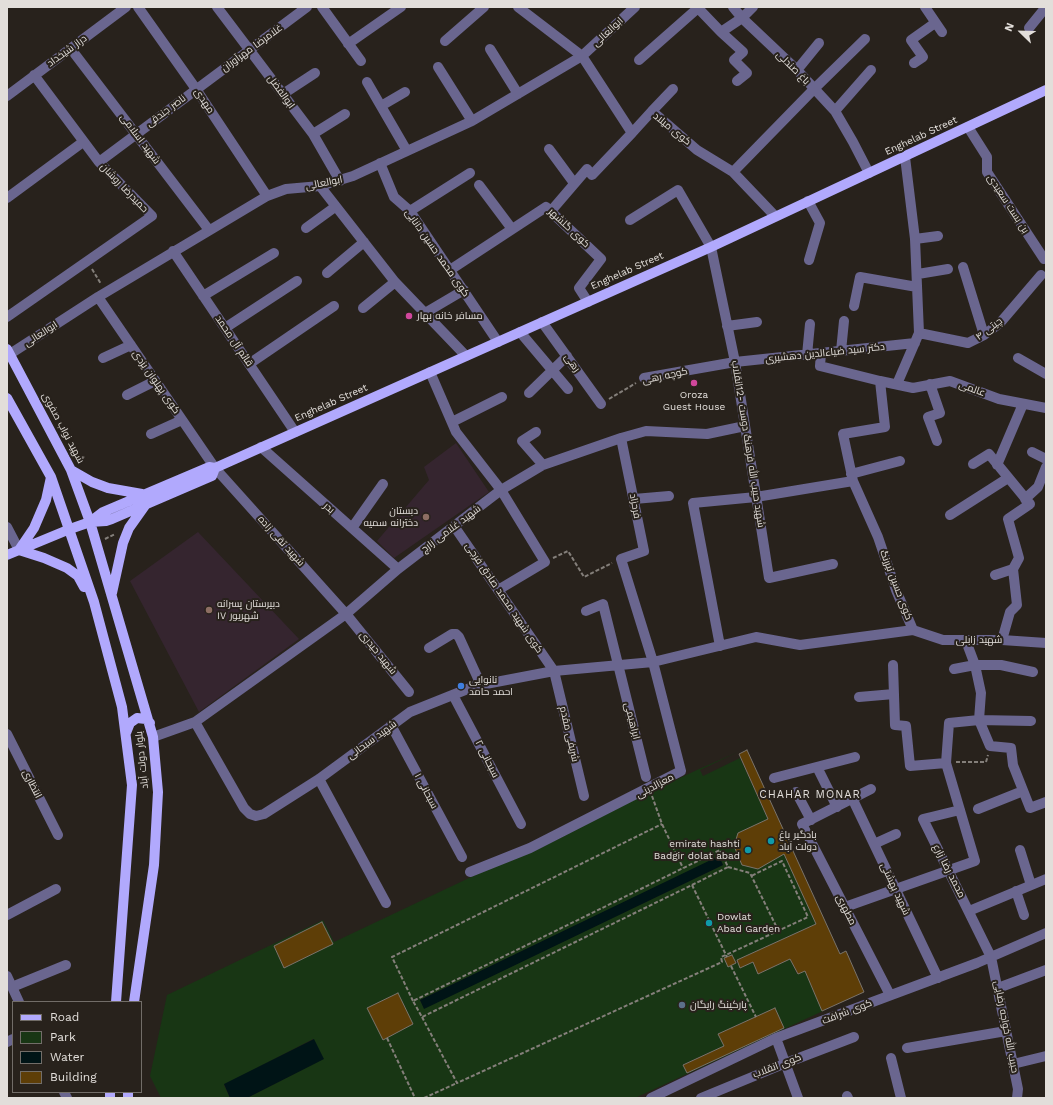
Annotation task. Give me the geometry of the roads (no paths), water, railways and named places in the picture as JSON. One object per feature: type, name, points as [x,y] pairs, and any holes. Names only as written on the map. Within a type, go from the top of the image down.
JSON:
[{"type":"main road","name":"Enghelab Street","points":[[7,555],[90,522],[103,512],[145,499],[209,467],[215,468],[711,247],[775,216],[968,128],[1046,90]]},
{"type":"main road","name":"شهید نواب صفوی","points":[[8,351],[71,470],[90,522]]},
{"type":"main road","points":[[7,398],[51,477],[70,529]]},
{"type":"main road","points":[[71,470],[92,482],[145,499],[129,528],[123,543],[112,595]]},
{"type":"main road","points":[[51,477],[46,500],[34,528],[19,550],[44,558],[67,568],[78,576],[94,602]]},
{"type":"main road","name":"بلوار دولت آباد","points":[[90,522],[153,737],[158,792],[154,865],[134,1001]]},
{"type":"main road","name":"بلوار دولت آباد","points":[[70,529],[94,602],[122,707],[132,785],[116,1001]]},
{"type":"main road","points":[[126,733],[130,723],[138,718],[146,719],[150,723]]},
{"type":"street","name":"دراز شیخداد","points":[[7,96],[126,7]]},
{"type":"street","name":"مهدی","points":[[138,7],[196,89],[267,196]]},
{"type":"street","name":"ابوالفضل","points":[[217,7],[313,134],[340,180]]},
{"type":"street","name":"غلامرضا مهرآوران","points":[[196,89],[307,7]]},
{"type":"street","points":[[322,7],[361,61]]},
{"type":"street","points":[[348,44],[401,7]]},
{"type":"street","points":[[445,41],[484,7]]},
{"type":"street","points":[[518,7],[582,56],[632,132]]},
{"type":"street","name":"ابوالعالی","points":[[8,351],[172,251],[267,196],[286,189],[320,186],[340,180],[472,121],[582,56],[635,7]]},
{"type":"street","name":"باغ صندلی","points":[[733,7],[742,18],[797,70],[834,111],[853,142],[869,173]]},
{"type":"street","points":[[721,32],[742,18],[753,7]]},
{"type":"street","points":[[925,7],[942,32]]},
{"type":"street","points":[[1029,28],[1046,7]]},
{"type":"street","points":[[639,60],[698,8],[742,52],[734,60],[747,73],[737,81]]},
{"type":"street","points":[[914,63],[923,57],[911,40],[935,22]]},
{"type":"street","points":[[733,172],[865,39]]},
{"type":"street","points":[[797,70],[820,44]]},
{"type":"street","name":"شهید اسلامی","points":[[71,49],[209,230]]},
{"type":"street","points":[[490,49],[518,94]]},
{"type":"street","points":[[438,67],[472,121]]},
{"type":"street","points":[[834,111],[871,70]]},
{"type":"street","points":[[283,94],[315,73]]},
{"type":"street","name":"حمیدرضا روشان","points":[[7,317],[152,216],[99,162],[34,75]]},
{"type":"street","points":[[367,82],[407,151]]},
{"type":"street","name":"ناصر جندقی","points":[[99,162],[196,89]]},
{"type":"street","points":[[652,111],[674,89]]},
{"type":"street","points":[[381,106],[405,92]]},
{"type":"street","name":"کوی میلاد","points":[[574,183],[587,169],[592,175],[652,111],[698,150],[733,172],[775,216]]},
{"type":"street","points":[[313,134],[345,114]]},
{"type":"street","name":"بن بست سعیدی","points":[[968,128],[987,157],[987,172],[1044,259]]},
{"type":"street","points":[[7,198],[83,142]]},
{"type":"street","points":[[549,149],[574,183],[551,211]]},
{"type":"street","points":[[821,353],[820,366],[880,382],[897,384],[915,343],[919,333],[917,287],[918,274],[905,157]]},
{"type":"street","name":"کوی محمد حسین دانایی","points":[[380,163],[394,196],[410,212],[498,342]]},
{"type":"street","points":[[410,212],[470,173]]},
{"type":"street","points":[[479,185],[512,229]]},
{"type":"street","points":[[320,186],[394,282],[466,356]]},
{"type":"street","name":"شهید حبیب الله فرهنگ دوست -12انقلاب","points":[[630,220],[678,190],[711,247],[735,362],[769,578],[833,564]]},
{"type":"street","points":[[808,201],[820,223],[809,260]]},
{"type":"street","points":[[306,228],[335,207]]},
{"type":"street","name":"کوی گلشهر","points":[[450,270],[546,207],[601,259],[579,288],[588,302]]},
{"type":"street","points":[[915,238],[938,236]]},
{"type":"street","points":[[327,273],[364,242]]},
{"type":"street","name":"قائم آل محمد","points":[[172,251],[295,432]]},
{"type":"street","points":[[203,296],[274,253]]},
{"type":"street","points":[[963,267],[984,335]]},
{"type":"street","points":[[918,274],[948,269]]},
{"type":"street","name":"چیتی ۴","points":[[919,333],[968,343],[984,335],[1000,323],[1041,275]]},
{"type":"street","points":[[854,306],[860,277],[917,287]]},
{"type":"street","points":[[225,328],[297,281]]},
{"type":"street","points":[[363,308],[394,282]]},
{"type":"street","points":[[424,313],[464,290]]},
{"type":"street","name":"کوی پهلوان یزدی","points":[[98,297],[215,468]]},
{"type":"street","points":[[249,364],[334,306]]},
{"type":"street","points":[[842,351],[844,321]]},
{"type":"street","name":"رهی","points":[[542,322],[601,404]]},
{"type":"street","points":[[727,326],[757,322]]},
{"type":"street","points":[[806,355],[810,324]]},
{"type":"street","points":[[520,332],[568,388]]},
{"type":"street","name":"دکتر سید ضیاءالدین دهشیری","points":[[735,362],[915,343]]},
{"type":"street","points":[[103,358],[131,345]]},
{"type":"street","points":[[529,393],[567,356]]},
{"type":"street","points":[[1018,358],[1046,374]]},
{"type":"street","name":"کوچه رهی","points":[[644,378],[735,362]]},
{"type":"street","points":[[430,372],[456,432],[502,490],[545,562],[498,590]]},
{"type":"street","points":[[127,395],[155,381]]},
{"type":"street","name":"عالمی","points":[[897,384],[913,388],[950,381],[999,399],[1046,408]]},
{"type":"street","name":"کوی حسین تیررنگ","points":[[653,662],[756,637],[800,645],[914,630],[896,590],[878,537],[852,478],[843,434],[885,427],[880,382]]},
{"type":"street","points":[[930,384],[940,413],[928,417],[937,441]]},
{"type":"street","points":[[452,422],[502,397]]},
{"type":"street","points":[[997,465],[1023,404]]},
{"type":"street","points":[[151,434],[182,420]]},
{"type":"street","name":"شهید غلامی زارچ","points":[[195,722],[346,614],[398,569],[502,490],[543,465],[646,431],[707,434],[745,426]]},
{"type":"street","points":[[536,432],[522,441],[543,465]]},
{"type":"street","name":"فرحزاد","points":[[621,438],[644,550],[621,559]]},
{"type":"street","name":"بدر","points":[[261,447],[398,569]]},
{"type":"street","points":[[1032,452],[1046,458]]},
{"type":"street","points":[[973,464],[989,454],[1030,504],[1008,519],[1019,558],[1013,569],[1017,605],[1010,612],[1002,640]]},
{"type":"street","points":[[720,646],[694,503],[756,497],[852,478],[900,461]]},
{"type":"street","points":[[1025,499],[1038,487],[1046,467]]},
{"type":"street","name":"شهید تقی زاده","points":[[215,468],[346,614]]},
{"type":"street","points":[[950,515],[1008,478]]},
{"type":"street","points":[[352,528],[383,484]]},
{"type":"street","points":[[634,499],[669,496]]},
{"type":"street","name":"کوی شهید محمد صادق فرجی","points":[[454,526],[554,671]]},
{"type":"street","points":[[7,527],[19,550]]},
{"type":"street","name":"معزالدینی","points":[[470,872],[530,848],[649,789],[681,771],[653,662],[621,559]]},
{"type":"street","points":[[995,575],[1013,569]]},
{"type":"street","name":"ابراهیمی","points":[[586,611],[603,604],[646,777]]},
{"type":"street","name":"شهید حیدری","points":[[346,614],[409,692]]},
{"type":"street","name":"شهید زابلی","points":[[914,630],[943,640],[1002,640],[1046,643]]},
{"type":"street","points":[[429,648],[452,634],[459,636],[481,685]]},
{"type":"street","points":[[966,641],[975,665],[982,694],[979,720],[990,746],[1011,748],[1013,765],[1030,808],[1046,802]]},
{"type":"street","name":"شهید سبحانی","points":[[195,722],[244,808],[250,814],[256,816],[264,814],[319,779],[410,712],[453,695],[481,685],[554,671],[653,662]]},
{"type":"street","points":[[893,665],[895,726],[906,726],[910,766],[946,762]]},
{"type":"street","points":[[954,669],[975,665],[1001,665],[1033,672]]},
{"type":"street","name":"شریفی مقدم","points":[[554,671],[584,796]]},
{"type":"street","points":[[859,697],[894,694]]},
{"type":"street","name":"سبحانی ۲","points":[[453,695],[521,824]]},
{"type":"street","points":[[845,907],[975,861],[946,762],[949,723],[979,720],[1031,721]]},
{"type":"street","points":[[153,737],[195,722]]},
{"type":"street","name":"سبحانی ۱","points":[[391,725],[462,857]]},
{"type":"street","name":"انتظاری","points":[[7,734],[58,834]]},
{"type":"street","points":[[774,778],[855,757]]},
{"type":"street","points":[[817,767],[837,807]]},
{"type":"street","points":[[319,779],[386,903]]},
{"type":"street","points":[[806,822],[853,800],[871,789]]},
{"type":"street","points":[[978,808],[1022,791]]},
{"type":"street","name":"مطهری","points":[[796,792],[806,822],[845,907],[890,996]]},
{"type":"street","name":"شهید بهشتی","points":[[853,800],[938,978]]},
{"type":"street","name":"محمد رضا زارع","points":[[960,810],[922,819],[950,871],[991,957]]},
{"type":"street","points":[[874,844],[896,834]]},
{"type":"street","points":[[1020,850],[1031,885]]},
{"type":"street","points":[[969,911],[1046,879]]},
{"type":"street","points":[[7,915],[56,889]]},
{"type":"street","points":[[1016,891],[1024,915]]},
{"type":"street","name":"کوی شرافت","points":[[651,1098],[776,1038],[938,978],[1046,933]]},
{"type":"street","name":"حبیب الله خواجه رضایی","points":[[991,957],[1018,1089],[1017,1098]]},
{"type":"street","points":[[12,987],[66,965]]},
{"type":"street","points":[[998,988],[1046,970]]},
{"type":"street","points":[[7,976],[19,1001]]},
{"type":"street","points":[[907,1048],[1006,1031]]},
{"type":"street","name":"کوی انقلاب","points":[[701,1098],[719,1094],[786,1063],[854,1037]]},
{"type":"street","points":[[776,1038],[798,1098]]},
{"type":"street","points":[[1013,1064],[1046,1056]]},
{"type":"street","points":[[891,1058],[901,1098]]},
{"type":"water","points":[[719,856],[723,865],[424,1009],[420,1000]]},
{"type":"water","points":[[314,1039],[324,1059],[247,1098],[230,1098],[224,1084]]},
{"type":"place","name":"مسافر خانه بهار","points":[[409,316]]},
{"type":"place","name":"Oroza Guest House","points":[[694,383]]},
{"type":"place","name":"دبستان دخترانه سمیه","points":[[426,517]]},
{"type":"place","name":"دبیرستان پسرانه ۱۷ شهریور","points":[[209,610]]},
{"type":"place","name":"نانوایی احمد حامد","points":[[461,686]]},
{"type":"place","name":"بادگیر باغ دولت آباد","points":[[771,841]]},
{"type":"place","name":"emirate hashti Badgir dolat abad","points":[[748,850]]},
{"type":"place","name":"Dowlat Abad Garden","points":[[709,923]]},
{"type":"place","name":"پارکینگ رایگان","points":[[682,1005]]},
{"type":"district","name":"CHAHAR MONAR","points":[[810,795]]}]
